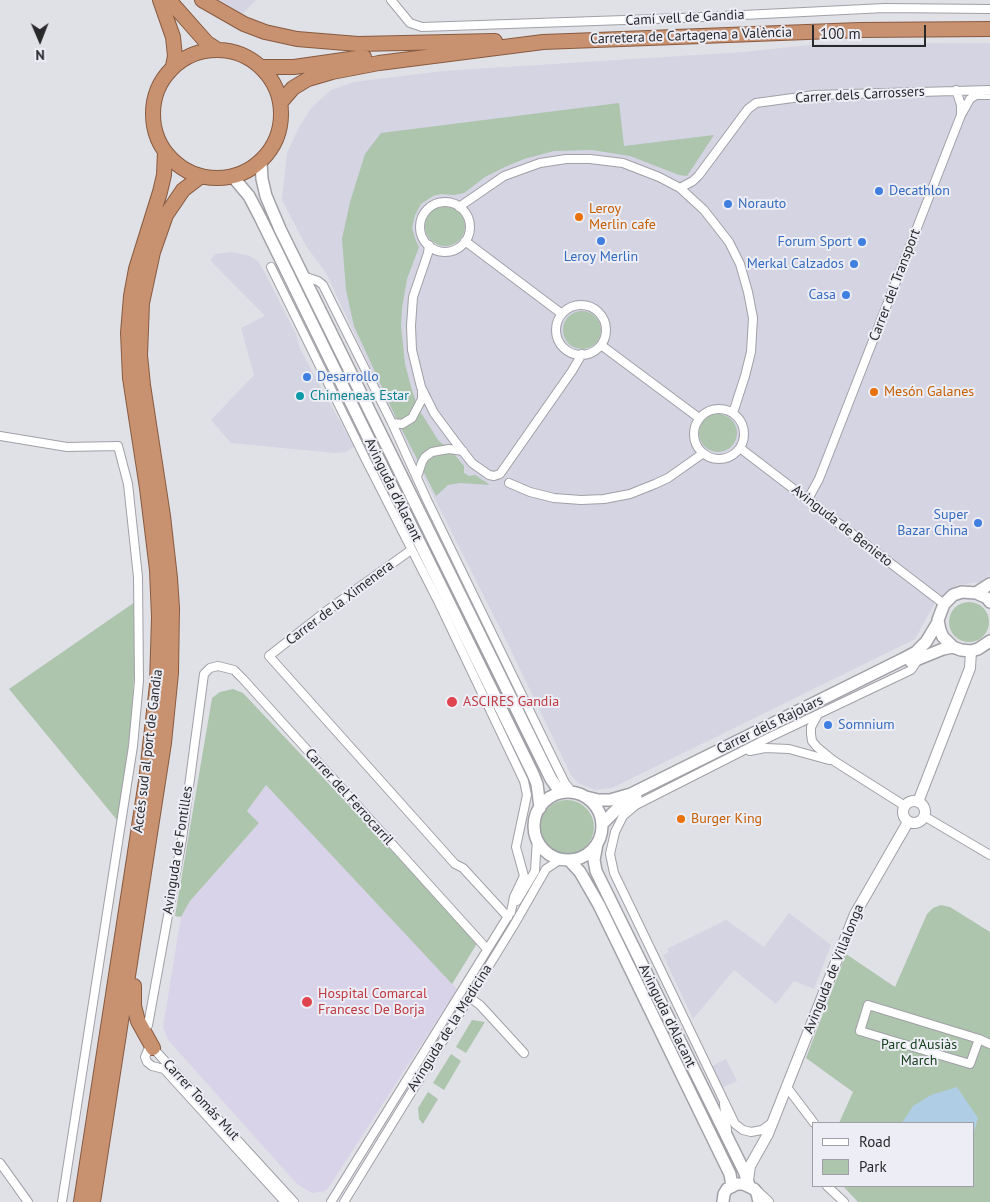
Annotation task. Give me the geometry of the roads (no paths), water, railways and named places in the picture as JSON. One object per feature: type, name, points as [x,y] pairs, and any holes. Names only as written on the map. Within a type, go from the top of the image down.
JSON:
[{"type":"highway","points":[[160,0],[173,37],[173,66]]},
{"type":"highway","points":[[169,0],[207,44],[218,50]]},
{"type":"highway","points":[[202,0],[244,24],[265,32],[297,40],[358,44],[516,40],[543,42]]},
{"type":"highway","name":"Carretera de Cartagena a València","points":[[543,42],[860,30],[990,29]]},
{"type":"highway","points":[[281,102],[293,88],[308,79],[332,72],[379,63],[543,42]]},
{"type":"highway","points":[[261,67],[294,67],[415,51],[519,45]]},
{"type":"highway","name":"Accés sud al port de Gandia","points":[[218,50],[237,53],[261,67],[271,78],[277,89],[281,102],[282,118],[279,134],[272,149],[262,162],[248,171],[233,177],[217,179],[186,171],[174,163],[165,152],[156,133],[153,112],[157,91],[173,66],[186,58],[206,51],[218,50]]},
{"type":"highway","name":"Accés sud al port de Gandia","points":[[80,1202],[146,781],[158,685],[159,626],[157,570],[147,488],[132,398],[128,333],[131,296],[136,269],[160,192],[164,174],[165,152]]},
{"type":"highway","name":"Accés sud al port de Gandia","points":[[93,1202],[149,846],[171,673],[172,608],[167,544],[142,385],[140,325],[142,302],[161,228],[171,206],[183,190],[200,176]]},
{"type":"highway","points":[[149,846],[134,1006],[138,1021],[153,1048]]},
{"type":"main road","name":"Avinguda d'Alacant","points":[[262,162],[262,179],[266,196],[280,230],[551,778],[569,793]]},
{"type":"main road","name":"Avinguda d'Alacant","points":[[233,177],[244,189],[257,211],[533,774],[537,784],[540,808]]},
{"type":"main road","points":[[976,593],[990,584]]},
{"type":"main road","points":[[944,604],[953,596],[962,592],[976,593],[987,598],[990,602]]},
{"type":"main road","name":"Carrer dels Rajolars","points":[[586,797],[610,800],[631,794],[895,664],[916,652],[926,642],[938,622],[940,610],[944,604]]},
{"type":"main road","points":[[938,622],[943,637],[954,647],[961,650],[971,651],[978,649],[990,641]]},
{"type":"main road","name":"Carrer dels Rajolars","points":[[602,824],[628,801],[920,657],[954,647]]},
{"type":"main road","points":[[569,793],[586,797],[597,809],[602,824],[597,844],[585,856],[565,859],[546,852],[537,838],[535,823],[540,808],[551,798],[569,793]]},
{"type":"main road","name":"Avinguda d'Alacant","points":[[597,844],[594,860],[596,871],[750,1185]]},
{"type":"main road","name":"Avinguda d'Alacant","points":[[565,859],[580,872],[599,905],[730,1174],[732,1186]]},
{"type":"main road","points":[[723,1202],[724,1194],[732,1186],[743,1184],[750,1185],[757,1193],[759,1202]]},
{"type":"street","name":"Camí vell de Gandia","points":[[391,0],[410,23],[422,27],[438,28],[885,8],[990,9]]},
{"type":"street","points":[[956,90],[961,115]]},
{"type":"street","name":"Carrer dels Carrossers","points":[[680,188],[693,181],[699,175],[748,109],[756,103],[815,95],[990,90]]},
{"type":"street","points":[[961,115],[970,99],[976,95],[990,94]]},
{"type":"street","name":"Carrer del Transport","points":[[808,498],[819,479],[961,115]]},
{"type":"street","points":[[459,207],[504,176],[540,163],[566,159],[590,159],[623,163],[659,177],[680,188],[704,210],[729,242],[740,264],[748,292],[753,318],[751,352],[733,413]]},
{"type":"street","points":[[441,202],[453,203],[465,212],[469,226],[465,241],[453,250],[445,251],[428,245],[420,229],[422,215],[432,205],[441,202]]},
{"type":"street","points":[[465,241],[562,314]]},
{"type":"street","points":[[428,245],[428,253],[413,297],[411,326],[414,359],[422,390],[434,413],[463,451],[472,462],[489,475],[500,474],[582,354]]},
{"type":"street","name":"Avinguda d'Alacant","points":[[272,267],[524,781],[527,795]]},
{"type":"street","name":"Avinguda d'Alacant","points":[[303,276],[323,286],[392,423],[569,793]]},
{"type":"street","points":[[581,304],[595,309],[604,320],[606,327],[601,344],[596,350],[582,354],[567,350],[557,337],[556,329],[562,314],[581,304]]},
{"type":"street","points":[[601,344],[698,418]]},
{"type":"street","name":"Avinguda d'Alacant","points":[[392,423],[402,424],[412,418],[422,399],[422,390]]},
{"type":"street","points":[[711,410],[726,410],[733,413],[744,429],[743,442],[740,448],[727,458],[718,460],[702,454],[697,448],[693,433],[698,418],[711,410]]},
{"type":"street","points":[[0,436],[67,447],[118,446],[128,484],[138,577],[139,681],[133,746],[62,1202]]},
{"type":"street","name":"Avinguda de Benieto","points":[[740,448],[808,498],[944,604]]},
{"type":"street","name":"Avinguda d'Alacant","points":[[417,477],[422,462],[432,452],[449,449],[463,451]]},
{"type":"street","points":[[509,484],[554,498],[582,500],[616,497],[643,490],[668,478],[702,454]]},
{"type":"street","name":"Carrer de la Ximenera","points":[[411,550],[329,609],[269,656],[455,864],[464,868],[510,914]]},
{"type":"street","points":[[918,802],[967,676],[971,663],[971,651]]},
{"type":"street","points":[[772,1122],[759,1131],[743,1130],[735,1124],[614,873],[610,854],[615,832],[622,816],[636,805],[911,670],[920,657]]},
{"type":"street","name":"Carrer del Ferrocarril","points":[[204,674],[210,668],[218,666],[234,670],[487,948]]},
{"type":"street","name":"Avinguda de Fontilles","points":[[148,1025],[182,839],[204,674]]},
{"type":"street","points":[[818,715],[811,727],[812,741],[834,761],[905,806]]},
{"type":"street","points":[[735,755],[758,749],[772,748],[802,751],[834,761]]},
{"type":"street","name":"Avinguda de la Medicina","points":[[510,914],[514,897],[524,876],[516,847],[527,795]]},
{"type":"street","points":[[911,802],[918,802],[923,807],[924,816],[919,822],[908,822],[903,814],[905,806],[911,802]]},
{"type":"street","points":[[924,816],[990,854]]},
{"type":"street","name":"Avinguda de Villalonga","points":[[750,1185],[750,1166],[765,1141],[856,914],[908,822]]},
{"type":"street","name":"Avinguda de la Medicina","points":[[331,1202],[535,872],[537,838]]},
{"type":"street","name":"Avinguda de la Medicina","points":[[344,1202],[514,925],[546,869],[565,859]]},
{"type":"street","points":[[608,895],[629,903]]},
{"type":"street","points":[[469,997],[480,1005],[524,1053]]},
{"type":"street","points":[[978,1039],[970,1064],[860,1031],[868,1005],[978,1039],[990,1044]]},
{"type":"street","name":"Carrer Tomás Mut","points":[[285,1202],[164,1069],[152,1066],[147,1062],[148,1050],[153,1048],[294,1202]]},
{"type":"street","points":[[786,1086],[813,1122]]},
{"type":"street","points":[[724,1102],[728,1139]]},
{"type":"street","points":[[0,1162],[28,1202]]},
{"type":"street","name":"Avinguda d'Alacant","points":[[750,1185],[768,1202]]},
{"type":"street","points":[[828,1187],[844,1202]]},
{"type":"water","points":[[957,1087],[978,1118],[975,1128],[975,1122],[903,1122],[913,1106],[931,1095]]},
{"type":"place","name":"Decathlon","points":[[879,191]]},
{"type":"place","name":"Norauto","points":[[728,204]]},
{"type":"place","name":"Leroy Merlin cafe","points":[[579,217]]},
{"type":"place","name":"Leroy Merlin","points":[[601,241]]},
{"type":"place","name":"Forum Sport","points":[[862,242]]},
{"type":"place","name":"Merkal Calzados","points":[[854,264]]},
{"type":"place","name":"Casa","points":[[846,295]]},
{"type":"place","name":"Desarrollo","points":[[307,377]]},
{"type":"place","name":"Mesón Galanes","points":[[874,392]]},
{"type":"place","name":"Chimeneas Estar","points":[[300,396]]},
{"type":"place","name":"Super Bazar China","points":[[978,523]]},
{"type":"place","name":"ASCIRES Gandia","points":[[452,702]]},
{"type":"place","name":"Somnium","points":[[828,725]]},
{"type":"place","name":"Burger King","points":[[681,819]]},
{"type":"place","name":"Hospital Comarcal Francesc De Borja","points":[[307,1002]]},
{"type":"park label","name":"Parc d'Ausiàs March","points":[[919,1054]]}]
